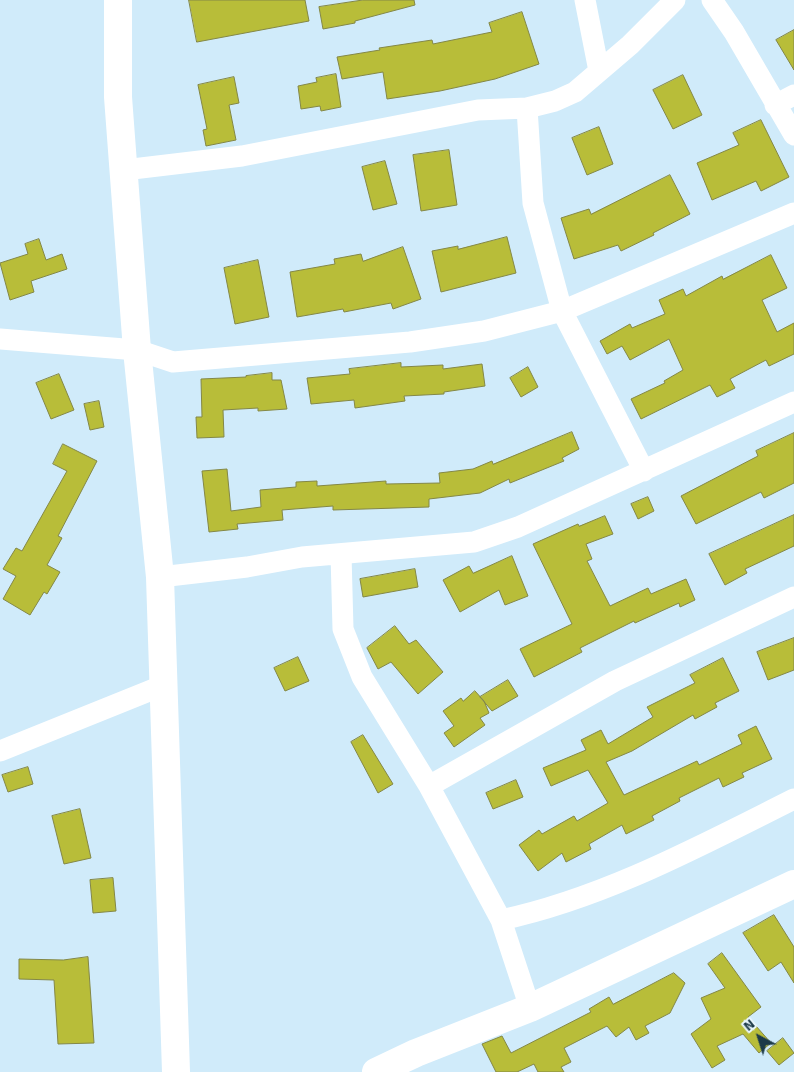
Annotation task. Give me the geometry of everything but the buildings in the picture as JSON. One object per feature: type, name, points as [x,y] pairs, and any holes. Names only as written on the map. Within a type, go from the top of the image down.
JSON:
[{"type":"street","points":[[118,0],[118,97],[137,350],[160,577],[176,1072]]},
{"type":"street","points":[[585,0],[599,71]]},
{"type":"street","points":[[124,170],[242,156],[478,110],[527,108],[555,101],[575,92],[675,0]]},
{"type":"street","points":[[712,0],[734,32],[794,135]]},
{"type":"street","points":[[775,105],[794,95]]},
{"type":"street","points":[[527,108],[533,203],[562,311],[644,471]]},
{"type":"street","points":[[0,339],[137,350],[173,362],[298,353],[410,342],[484,330],[562,311],[794,213]]},
{"type":"street","points":[[160,577],[247,567],[302,557],[474,542],[518,526],[644,471],[794,402]]},
{"type":"street","points":[[341,554],[343,629],[362,677],[429,786],[501,920],[530,1008]]},
{"type":"street","points":[[429,786],[615,681],[794,597]]},
{"type":"street","points":[[0,751],[164,685]]},
{"type":"street","points":[[501,920],[545,910],[628,879],[794,799]]},
{"type":"street","points":[[376,1072],[530,1008],[794,884]]}]
